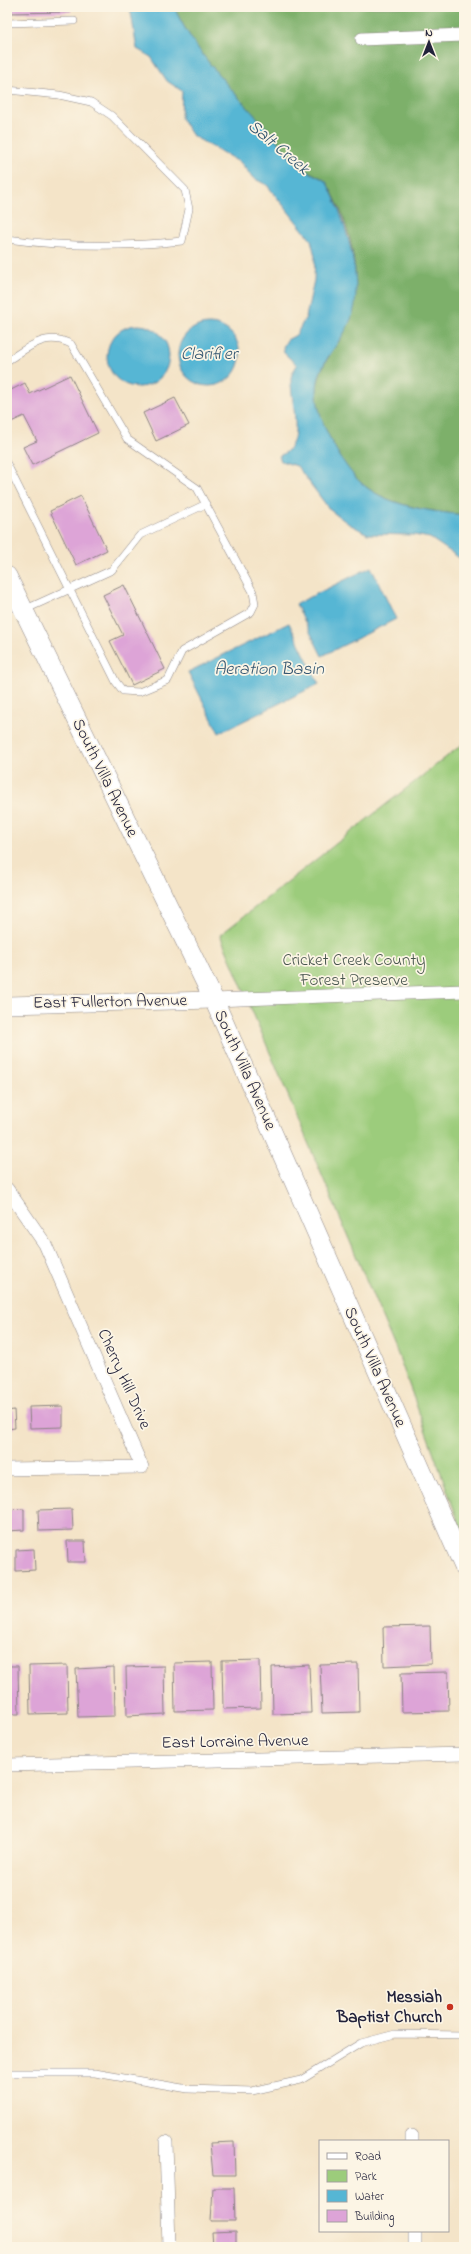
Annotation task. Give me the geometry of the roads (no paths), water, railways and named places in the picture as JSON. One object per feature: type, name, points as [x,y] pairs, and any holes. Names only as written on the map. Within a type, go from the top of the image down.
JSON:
[{"type":"main road","name":"South Villa Avenue","points":[[8,579],[214,1000],[464,1567]]},
{"type":"street","points":[[362,39],[464,35]]},
{"type":"street","points":[[214,1000],[462,991]]},
{"type":"street","name":"East Fullerton Avenue","points":[[7,1005],[214,1000]]},
{"type":"street","name":"Cherry Hill Drive","points":[[7,1189],[45,1244],[142,1466],[7,1469]]},
{"type":"street","name":"East Lorraine Avenue","points":[[7,1765],[464,1754]]},
{"type":"street","points":[[166,2142],[169,2247]]},
{"type":"street","points":[[415,2232],[415,2247]]},
{"type":"lane","points":[[7,22],[74,21]]},
{"type":"lane","points":[[7,90],[59,95],[91,102],[112,116],[185,190],[189,209],[182,241],[158,243],[50,245],[7,239]]},
{"type":"lane","points":[[7,361],[48,338],[62,339],[72,344],[127,439],[197,488],[253,592],[255,604],[251,612],[182,651],[168,680],[139,692],[123,691],[116,682],[7,464]]},
{"type":"lane","points":[[24,610],[112,570],[140,535],[206,504]]},
{"type":"lane","points":[[7,2073],[95,2072],[188,2089],[252,2091],[302,2080],[360,2043],[395,2034],[464,2034]]},
{"type":"water","name":"Salt Creek","points":[[130,7],[174,7],[193,41],[217,73],[273,136],[292,160],[299,167],[321,178],[327,183],[334,197],[346,231],[351,250],[356,287],[355,304],[351,319],[320,373],[317,396],[322,419],[342,460],[357,479],[368,488],[393,501],[407,506],[464,515],[464,561],[430,538],[414,535],[368,534],[349,524],[330,510],[297,466],[281,461],[279,456],[288,451],[293,443],[295,433],[291,379],[292,373],[297,365],[284,353],[283,347],[287,340],[296,335],[306,317],[314,280],[315,256],[311,240],[267,185],[253,178],[241,163],[193,136],[181,118],[182,91],[167,81],[151,57],[137,49]]},
{"type":"water","name":"Clarifier","points":[[209,324],[221,326],[231,333],[238,343],[240,355],[238,367],[231,377],[221,384],[209,386],[197,384],[187,377],[180,367],[178,355],[180,343],[187,333],[197,326]]},
{"type":"water","name":"Clarifier","points":[[138,325],[150,327],[160,334],[167,344],[169,356],[167,368],[160,378],[150,385],[138,387],[126,385],[116,378],[109,368],[107,356],[109,344],[116,334],[126,327]]},
{"type":"water","name":"Aeration Basin","points":[[371,567],[396,619],[322,656],[296,604]]},
{"type":"water","name":"Aeration Basin","points":[[289,623],[319,684],[219,733],[188,672]]},
{"type":"place","name":"Messiah Baptist Church","points":[[450,2007]]},
{"type":"park label","name":"Cricket Creek County Forest Preserve","points":[[354,970]]}]
